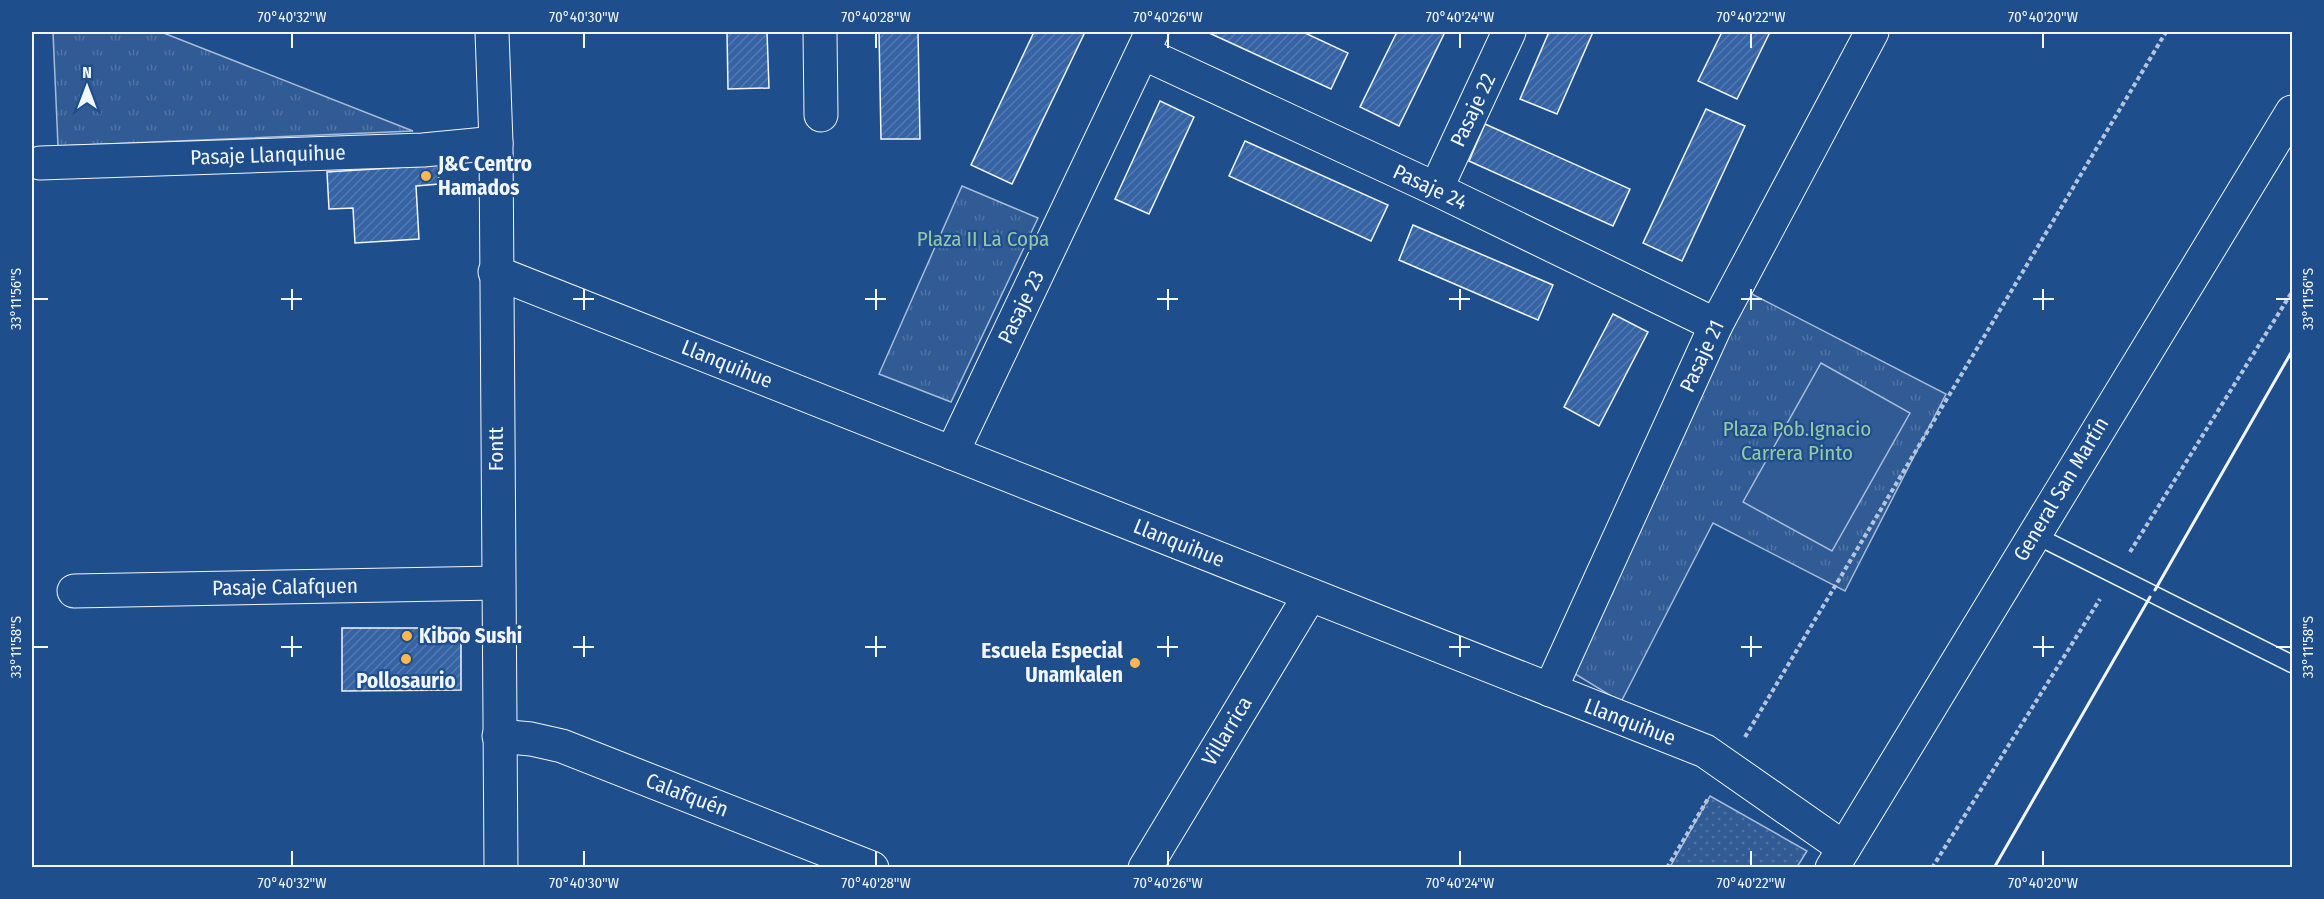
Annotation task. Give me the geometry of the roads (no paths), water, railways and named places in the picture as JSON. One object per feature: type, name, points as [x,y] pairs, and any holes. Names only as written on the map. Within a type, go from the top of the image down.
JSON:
[{"type":"street","name":"Fontt","points":[[492,32],[496,143],[497,583],[501,867]]},
{"type":"street","points":[[820,32],[821,115]]},
{"type":"street","name":"Pasaje 22","points":[[1436,189],[1509,32]]},
{"type":"street","name":"Pasaje 21","points":[[1550,690],[1716,325],[1872,32]]},
{"type":"street","name":"Pasaje 24","points":[[1148,42],[1436,189],[1716,325]]},
{"type":"street","name":"Pasaje 23","points":[[952,453],[1148,42]]},
{"type":"street","name":"General San Martín","points":[[1838,857],[2292,111]]},
{"type":"street","name":"Pasaje Llanquihue","points":[[40,163],[423,150],[496,143]]},
{"type":"street","name":"Llanquihue","points":[[495,272],[1705,751],[1838,857]]},
{"type":"street","name":"Pasaje Calafquen","points":[[74,591],[497,583]]},
{"type":"street","name":"Villarrica","points":[[1145,867],[1310,595]]},
{"type":"street","name":"Calafquén","points":[[499,736],[531,739],[562,746],[872,867]]},
{"type":"lane","points":[[2034,534],[2292,664]]},
{"type":"place","name":"J&C Centro Hamados","points":[[426,176]]},
{"type":"place","name":"Kiboo Sushi","points":[[407,636]]},
{"type":"place","name":"Pollosaurio","points":[[406,659]]},
{"type":"place","name":"Escuela Especial Unamkalen","points":[[1135,663]]},
{"type":"park label","name":"Plaza II La Copa","points":[[983,239]]},
{"type":"park label","name":"Plaza Pob.Ignacio Carrera Pinto","points":[[1797,441]]}]
